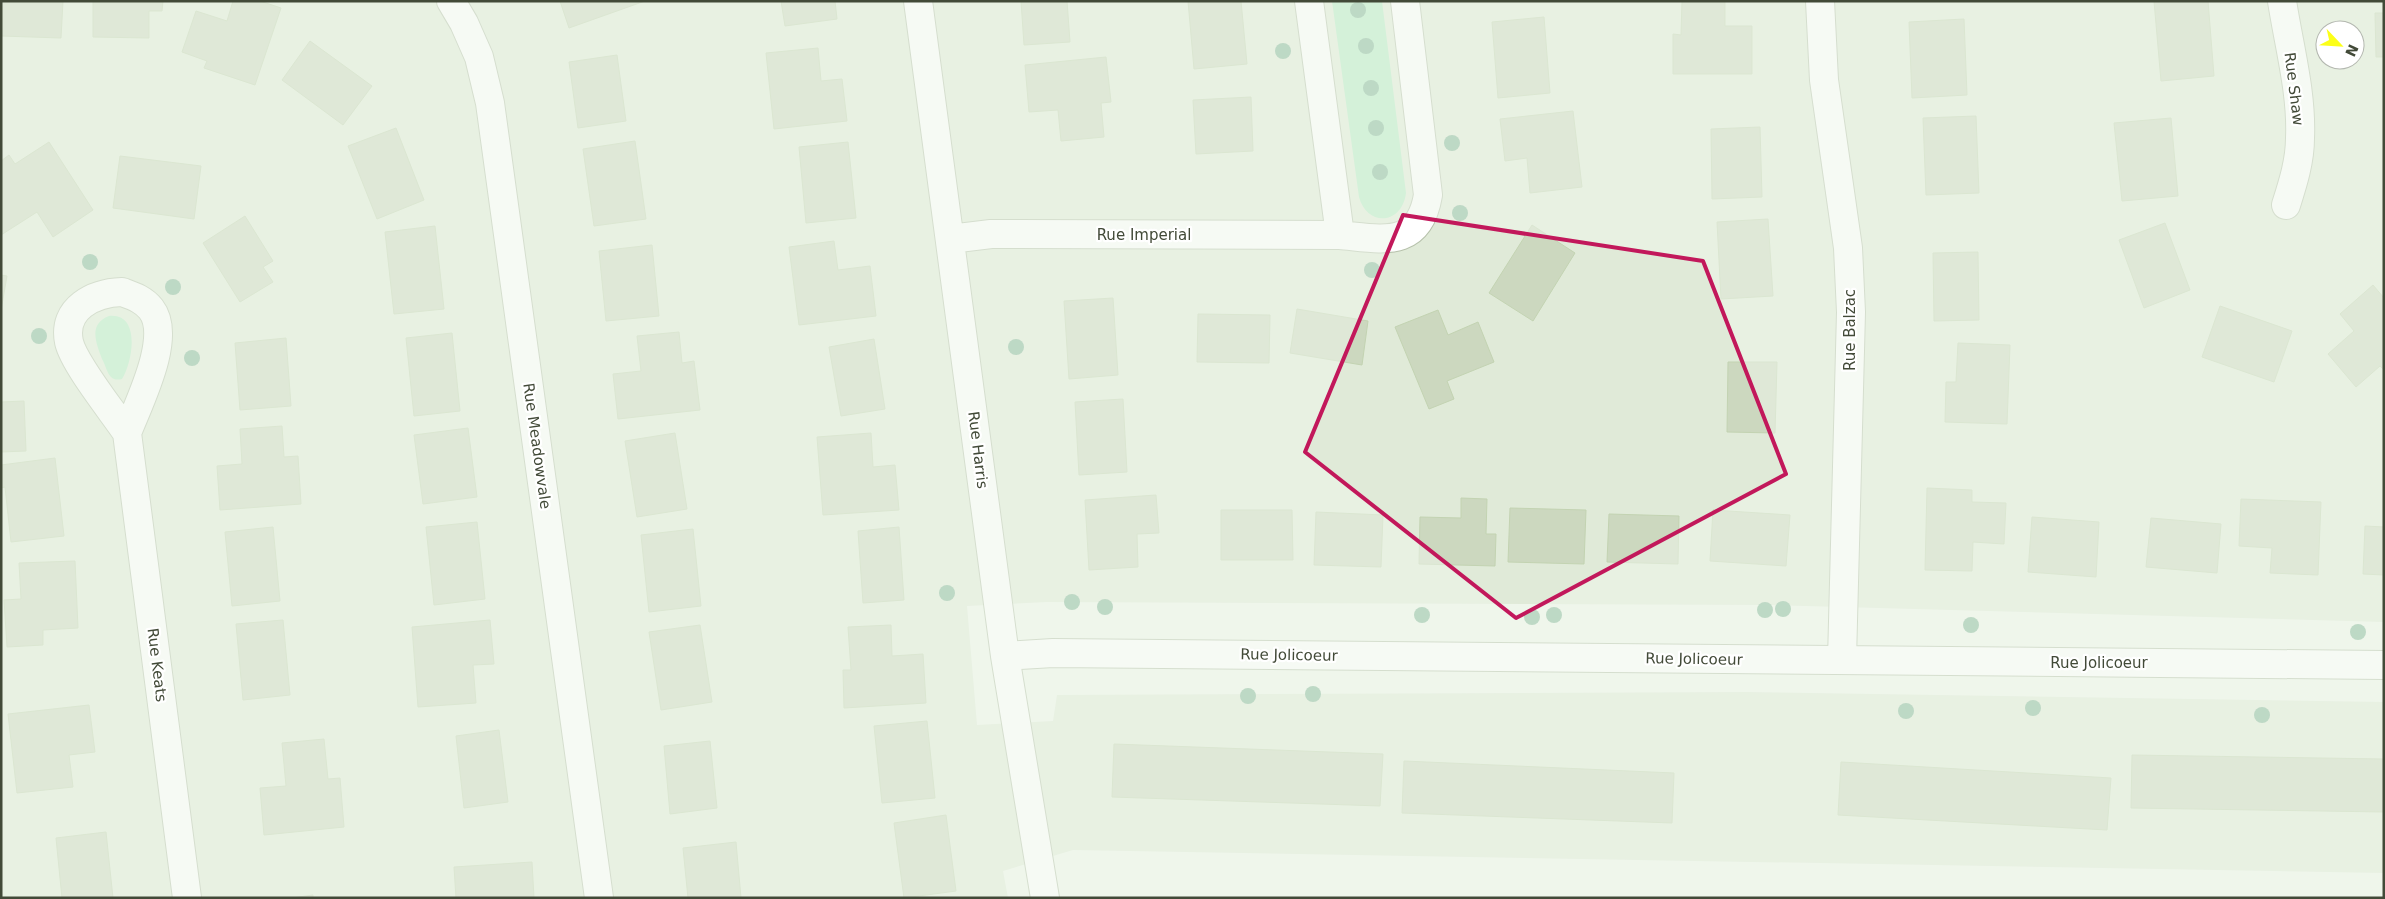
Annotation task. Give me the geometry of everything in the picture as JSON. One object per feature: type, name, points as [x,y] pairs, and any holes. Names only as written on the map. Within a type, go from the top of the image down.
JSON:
[{"type":"street","name":"Rue Meadowvale","points":[[451,1],[464,23],[479,57],[490,103],[599,898]]},
{"type":"street","name":"Rue Harris","points":[[918,1],[1005,656],[1045,898]]},
{"type":"street","points":[[1309,1],[1340,236]]},
{"type":"street","name":"Rue Imperial","points":[[950,239],[991,234],[1340,236],[1391,239],[1407,234],[1419,224],[1426,211],[1428,195],[1405,1]]},
{"type":"street","name":"Rue Balzac","points":[[1820,1],[1824,80],[1848,248],[1851,312],[1842,660]]},
{"type":"street","name":"Rue Shaw","points":[[2282,1],[2299,109],[2300,138],[2295,174],[2286,205]]},
{"type":"street","name":"Rue Keats","points":[[127,433],[151,369],[157,348],[158,326],[152,310],[138,297],[122,292],[106,293],[90,298],[78,308],[70,325],[69,341],[76,358],[127,433],[187,898]]},
{"type":"street","name":"Rue Jolicoeur","points":[[1005,656],[1063,653],[2384,665]]},
{"type":"highlighted area","points":[[1403,215],[1703,261],[1786,474],[1516,618],[1305,452]]},
{"type":"shaded area","points":[[1,1],[2384,1],[2384,622],[1768,605],[1047,602],[967,606],[977,725],[1053,721],[1057,695],[1747,692],[2384,702],[2384,873],[1073,850],[1003,871],[1008,898],[1,898]]},
{"type":"green space","points":[[1332,1],[1382,1],[1406,193],[1403,204],[1398,211],[1384,218],[1369,214],[1363,207],[1359,197]]},
{"type":"green space","points":[[109,316],[119,317],[126,322],[130,330],[131,350],[122,379],[112,378],[110,375],[96,340],[95,334],[98,324],[102,319]]},
{"type":"building","points":[[1,1],[63,1],[61,38],[1,36]]},
{"type":"building","points":[[93,1],[163,1],[162,11],[149,11],[149,38],[93,37]]},
{"type":"building","points":[[233,1],[260,1],[281,8],[255,85],[204,68],[207,61],[182,52],[196,11],[227,21]]},
{"type":"building","points":[[560,1],[645,1],[569,28]]},
{"type":"building","points":[[781,1],[835,1],[837,19],[785,26]]},
{"type":"building","points":[[1021,1],[1067,1],[1070,42],[1024,45]]},
{"type":"building","points":[[1188,1],[1241,1],[1247,64],[1194,69]]},
{"type":"building","points":[[1682,1],[1725,1],[1725,26],[1752,26],[1752,74],[1673,74],[1673,34],[1681,35]]},
{"type":"building","points":[[2154,1],[2208,1],[2214,76],[2161,81]]},
{"type":"building","points":[[2375,13],[2384,13],[2384,57],[2376,57]]},
{"type":"building","points":[[1544,17],[1550,93],[1498,98],[1492,22]]},
{"type":"building","points":[[1964,19],[1967,95],[1912,98],[1909,22]]},
{"type":"building","points":[[310,41],[372,86],[343,125],[282,80]]},
{"type":"building","points":[[818,48],[821,81],[842,79],[847,121],[774,129],[766,53]]},
{"type":"building","points":[[617,55],[626,121],[578,128],[569,62]]},
{"type":"building","points":[[1106,57],[1111,102],[1101,103],[1104,137],[1061,141],[1058,110],[1029,112],[1025,65]]},
{"type":"building","points":[[1251,97],[1253,151],[1196,154],[1193,100]]},
{"type":"building","points":[[1573,111],[1582,187],[1530,193],[1527,158],[1505,161],[1500,119]]},
{"type":"building","points":[[1976,116],[1979,193],[1926,195],[1923,118]]},
{"type":"building","points":[[2171,118],[2178,196],[2122,201],[2114,123]]},
{"type":"building","points":[[1760,127],[1762,197],[1712,199],[1711,129]]},
{"type":"building","points":[[396,128],[424,200],[377,219],[348,146]]},
{"type":"building","points":[[635,141],[646,219],[594,226],[583,149]]},
{"type":"building","points":[[49,142],[93,210],[53,237],[37,212],[1,235],[1,161],[9,155],[15,164]]},
{"type":"building","points":[[848,142],[856,218],[806,223],[799,147]]},
{"type":"building","points":[[120,156],[201,166],[194,219],[113,208]]},
{"type":"building","points":[[245,216],[273,261],[263,267],[273,282],[240,302],[203,243]]},
{"type":"building","points":[[1768,219],[1773,296],[1721,299],[1717,222]]},
{"type":"building","points":[[2165,223],[2190,290],[2144,308],[2119,240]]},
{"type":"building","points":[[1532,225],[1575,253],[1533,321],[1489,293]]},
{"type":"building","points":[[435,226],[444,309],[394,314],[385,232]]},
{"type":"building","points":[[834,241],[838,270],[870,266],[876,316],[799,325],[789,247]]},
{"type":"building","points":[[652,245],[659,316],[606,321],[599,251]]},
{"type":"building","points":[[1978,252],[1979,320],[1934,321],[1933,253]]},
{"type":"building","points":[[1,275],[7,276],[1,310]]},
{"type":"building","points":[[2373,285],[2384,298],[2384,370],[2380,366],[2356,387],[2328,354],[2354,331],[2340,314]]},
{"type":"building","points":[[1113,298],[1118,375],[1069,379],[1064,301]]},
{"type":"building","points":[[2220,306],[2292,331],[2274,382],[2202,357]]},
{"type":"building","points":[[1297,309],[1368,321],[1362,365],[1290,353]]},
{"type":"building","points":[[1438,310],[1448,335],[1478,322],[1494,362],[1447,381],[1454,399],[1429,409],[1395,327]]},
{"type":"building","points":[[1198,314],[1270,315],[1269,363],[1197,362]]},
{"type":"building","points":[[679,332],[682,363],[694,361],[700,410],[618,419],[613,374],[641,371],[637,336]]},
{"type":"building","points":[[452,333],[460,411],[414,416],[406,338]]},
{"type":"building","points":[[286,338],[291,406],[240,410],[235,343]]},
{"type":"building","points":[[874,339],[885,409],[841,416],[829,347]]},
{"type":"building","points":[[1958,343],[2010,345],[2007,424],[1945,422],[1946,382],[1956,382]]},
{"type":"building","points":[[1728,362],[1777,362],[1775,433],[1727,432]]},
{"type":"building","points":[[1123,399],[1127,472],[1079,475],[1075,402]]},
{"type":"building","points":[[24,401],[26,451],[1,452],[1,402]]},
{"type":"building","points":[[282,426],[284,457],[298,456],[301,504],[220,510],[217,466],[242,464],[240,429]]},
{"type":"building","points":[[468,428],[477,497],[423,504],[414,435]]},
{"type":"building","points":[[675,433],[687,509],[637,517],[625,441]]},
{"type":"building","points":[[871,433],[873,467],[895,465],[899,510],[823,515],[817,437]]},
{"type":"building","points":[[55,458],[64,536],[11,542],[5,487],[1,488],[1,465]]},
{"type":"building","points":[[1927,488],[1972,490],[1972,502],[2006,503],[2004,544],[1973,542],[1972,571],[1925,570]]},
{"type":"building","points":[[1156,495],[1159,533],[1137,534],[1138,567],[1089,570],[1085,500]]},
{"type":"building","points":[[1461,498],[1487,499],[1486,534],[1496,534],[1495,566],[1419,564],[1420,517],[1461,518]]},
{"type":"building","points":[[2241,499],[2321,502],[2318,575],[2270,573],[2272,548],[2239,546]]},
{"type":"building","points":[[1510,508],[1586,510],[1584,564],[1508,562]]},
{"type":"building","points":[[1221,510],[1292,510],[1293,560],[1221,560]]},
{"type":"building","points":[[1713,510],[1790,515],[1786,566],[1710,561]]},
{"type":"building","points":[[1316,512],[1383,515],[1381,567],[1314,565]]},
{"type":"building","points":[[1609,514],[1679,516],[1678,564],[1607,562]]},
{"type":"building","points":[[2032,517],[2099,522],[2096,577],[2028,572]]},
{"type":"building","points":[[2151,518],[2221,524],[2217,573],[2146,567]]},
{"type":"building","points":[[477,522],[485,599],[434,605],[426,527]]},
{"type":"building","points":[[2365,526],[2384,527],[2384,575],[2363,574]]},
{"type":"building","points":[[273,527],[280,601],[232,606],[225,532]]},
{"type":"building","points":[[899,527],[904,600],[863,603],[858,531]]},
{"type":"building","points":[[693,529],[701,606],[649,612],[641,535]]},
{"type":"building","points":[[75,561],[78,628],[43,630],[43,645],[7,647],[4,600],[21,599],[19,563]]},
{"type":"building","points":[[283,620],[290,695],[243,700],[236,624]]},
{"type":"building","points":[[490,620],[494,664],[473,665],[476,703],[418,707],[412,627]]},
{"type":"building","points":[[700,625],[712,702],[661,710],[649,632]]},
{"type":"building","points":[[891,625],[892,656],[923,654],[926,703],[844,708],[843,670],[851,670],[848,627]]},
{"type":"building","points":[[89,705],[95,752],[69,755],[73,787],[17,793],[8,714]]},
{"type":"building","points":[[927,721],[935,798],[882,803],[874,726]]},
{"type":"building","points":[[499,730],[508,802],[464,808],[456,736]]},
{"type":"building","points":[[324,739],[328,779],[340,778],[344,827],[264,835],[260,788],[286,786],[282,743]]},
{"type":"building","points":[[710,741],[717,808],[670,814],[664,746]]},
{"type":"building","points":[[1114,744],[1383,754],[1380,806],[1112,797]]},
{"type":"building","points":[[2132,755],[2384,759],[2384,812],[2131,808]]},
{"type":"building","points":[[1404,761],[1674,773],[1672,823],[1402,813]]},
{"type":"building","points":[[1841,762],[2111,778],[2107,830],[1838,815]]},
{"type":"building","points":[[946,815],[956,891],[904,898],[894,823]]},
{"type":"building","points":[[106,832],[113,898],[62,898],[56,838]]},
{"type":"building","points":[[736,842],[741,898],[688,898],[683,848]]},
{"type":"building","points":[[532,862],[534,898],[456,898],[454,867]]},
{"type":"building","points":[[313,895],[313,898],[292,898]]}]
